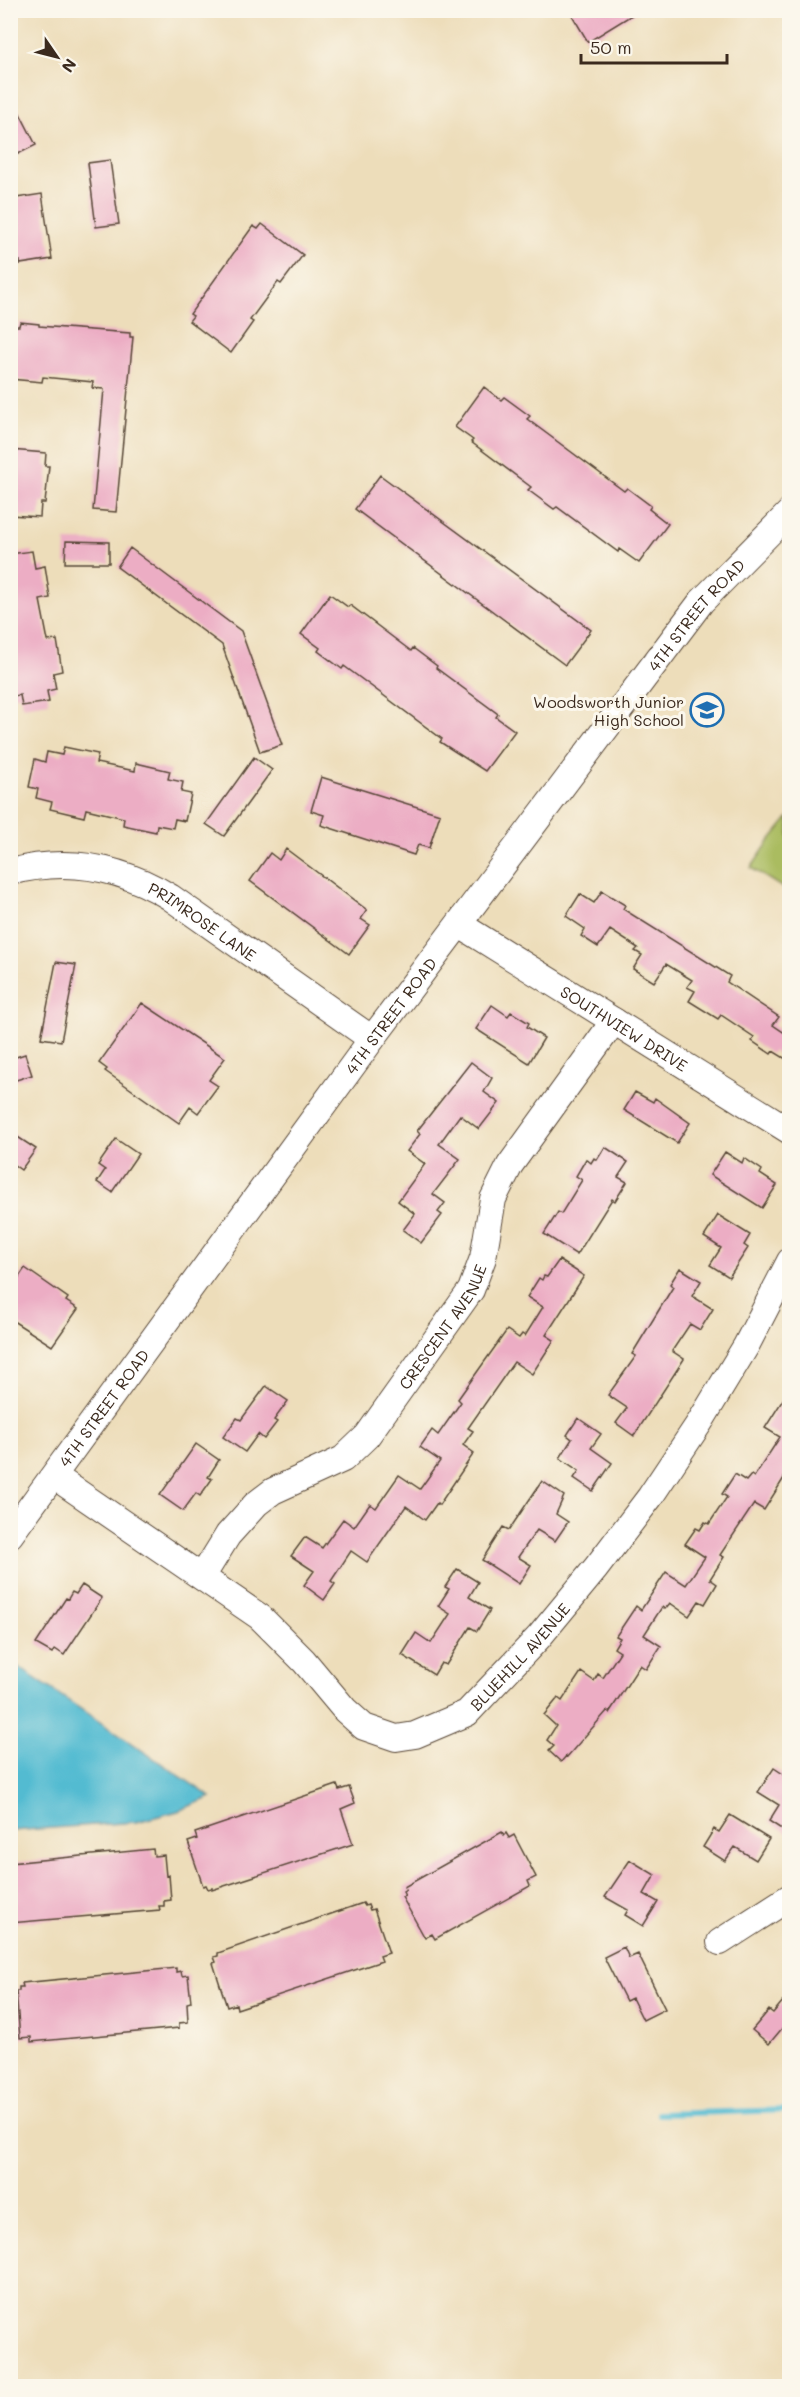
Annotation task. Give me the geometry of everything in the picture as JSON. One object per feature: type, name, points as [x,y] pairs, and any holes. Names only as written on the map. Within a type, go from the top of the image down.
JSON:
[{"type":"street","name":"4TH STREET ROAD","points":[[10,1535],[372,1039],[701,602],[789,512]]},
{"type":"street","name":"PRIMROSE LANE","points":[[10,872],[39,866],[78,865],[117,872],[141,881],[170,897],[372,1039]]},
{"type":"street","name":"SOUTHVIEW DRIVE","points":[[460,924],[789,1131]]},
{"type":"street","name":"CRESCENT AVENUE","points":[[202,1576],[228,1535],[256,1504],[273,1491],[343,1459],[368,1436],[471,1290],[483,1258],[494,1199],[510,1165],[614,1021]]},
{"type":"street","name":"BLUEHILL AVENUE","points":[[54,1476],[260,1617],[304,1661],[345,1710],[364,1727],[396,1738],[415,1735],[467,1713],[558,1614],[650,1497],[716,1397],[746,1346],[789,1261]]},
{"type":"street","points":[[720,1942],[789,1897]]},
{"type":"green space","points":[[789,817],[789,892],[751,868]]},
{"type":"water","points":[[11,1662],[211,1797],[178,1811],[136,1822],[11,1831]]},
{"type":"building","points":[[569,10],[640,10],[588,42]]},
{"type":"building","points":[[10,94],[36,145],[10,158]]},
{"type":"building","points":[[110,160],[119,224],[96,227],[88,163]]},
{"type":"building","points":[[42,194],[52,259],[20,264],[20,261],[16,262],[13,241],[10,242],[10,199]]},
{"type":"building","points":[[262,224],[303,255],[281,284],[278,282],[250,320],[253,322],[231,353],[189,321],[193,316],[190,314],[253,226],[258,229]]},
{"type":"building","points":[[20,322],[39,324],[39,326],[130,333],[130,337],[133,337],[116,512],[93,510],[104,389],[92,388],[93,382],[43,377],[42,382],[10,379],[14,326],[19,326]]},
{"type":"building","points":[[484,387],[501,400],[504,397],[530,416],[527,419],[624,491],[627,488],[651,506],[649,509],[668,524],[639,563],[619,549],[618,552],[557,507],[554,509],[528,490],[531,487],[471,442],[473,440],[455,427]]},
{"type":"building","points":[[10,450],[46,453],[45,466],[49,466],[45,503],[41,503],[40,517],[10,515]]},
{"type":"building","points":[[380,475],[591,630],[565,665],[355,509]]},
{"type":"building","points":[[66,541],[109,542],[109,563],[65,563]]},
{"type":"building","points":[[130,548],[241,631],[282,745],[260,752],[222,645],[117,567]]},
{"type":"building","points":[[32,551],[35,568],[45,566],[50,598],[40,600],[48,641],[57,640],[62,671],[53,673],[56,689],[47,691],[49,702],[22,706],[20,695],[10,697],[10,554]]},
{"type":"building","points":[[330,594],[348,607],[350,605],[411,651],[413,648],[498,714],[496,717],[515,731],[485,771],[440,742],[442,739],[344,666],[342,669],[318,651],[320,648],[301,634]]},
{"type":"building","points":[[64,747],[98,754],[96,763],[135,771],[136,763],[170,771],[168,779],[183,782],[181,792],[191,794],[185,821],[175,819],[173,828],[157,825],[156,832],[123,825],[124,818],[86,809],[84,817],[50,809],[52,802],[36,798],[38,789],[29,787],[35,759],[45,762],[47,752],[62,755]]},
{"type":"building","points":[[254,757],[272,770],[224,836],[206,824]]},
{"type":"building","points":[[321,777],[440,814],[429,848],[418,845],[414,855],[321,825],[324,815],[311,811]]},
{"type":"building","points":[[286,849],[367,910],[361,919],[370,925],[349,954],[250,881],[270,853],[279,860]]},
{"type":"building","points":[[602,891],[625,905],[623,909],[730,976],[727,982],[779,1017],[773,1025],[789,1036],[789,1061],[773,1051],[771,1054],[752,1041],[754,1037],[721,1015],[718,1019],[689,1001],[695,991],[687,987],[692,980],[666,964],[654,982],[633,969],[642,955],[635,951],[638,948],[610,930],[598,947],[581,936],[585,929],[566,916],[580,894],[594,903]]},
{"type":"building","points":[[56,962],[76,965],[61,1041],[41,1038]]},
{"type":"building","points":[[142,1003],[225,1058],[209,1080],[218,1086],[198,1113],[190,1107],[179,1123],[105,1071],[107,1069],[99,1063]]},
{"type":"building","points":[[492,1005],[508,1016],[511,1012],[529,1023],[527,1027],[544,1038],[529,1063],[476,1029]]},
{"type":"building","points":[[25,1054],[32,1075],[10,1082],[10,1059]]},
{"type":"building","points":[[471,1062],[492,1078],[484,1092],[499,1103],[479,1129],[460,1115],[439,1144],[460,1159],[433,1194],[445,1203],[438,1212],[442,1215],[421,1243],[403,1230],[415,1214],[398,1201],[425,1164],[407,1151],[420,1134],[417,1131]]},
{"type":"building","points":[[635,1092],[653,1102],[655,1098],[690,1123],[677,1143],[624,1110]]},
{"type":"building","points":[[10,1132],[36,1149],[21,1170],[10,1162]]},
{"type":"building","points":[[116,1139],[138,1154],[112,1192],[97,1182],[105,1170],[98,1165]]},
{"type":"building","points":[[605,1147],[628,1162],[618,1177],[627,1182],[615,1201],[612,1199],[577,1255],[544,1234],[558,1212],[561,1214],[582,1180],[576,1176],[586,1159],[591,1163],[594,1158],[597,1160]]},
{"type":"building","points":[[725,1152],[742,1163],[744,1158],[762,1170],[760,1174],[777,1185],[762,1208],[710,1175]]},
{"type":"building","points":[[718,1215],[750,1235],[744,1245],[748,1248],[729,1277],[710,1265],[721,1248],[704,1237]]},
{"type":"building","points":[[559,1260],[584,1276],[546,1335],[554,1340],[532,1374],[514,1362],[468,1428],[473,1431],[463,1445],[474,1453],[439,1505],[437,1503],[425,1520],[406,1506],[367,1562],[351,1551],[331,1581],[335,1584],[324,1600],[304,1585],[314,1571],[291,1556],[305,1537],[322,1548],[343,1519],[354,1527],[370,1504],[376,1508],[399,1475],[420,1489],[440,1461],[420,1447],[432,1430],[438,1435],[461,1402],[458,1399],[507,1330],[519,1338],[522,1334],[525,1336],[543,1307],[527,1297],[539,1278],[542,1280],[544,1276],[547,1277]]},
{"type":"building","points":[[25,1268],[68,1298],[66,1301],[78,1309],[52,1346],[10,1319],[10,1290]]},
{"type":"building","points":[[680,1268],[701,1281],[692,1296],[713,1309],[700,1330],[690,1324],[672,1351],[684,1359],[634,1436],[616,1423],[627,1408],[608,1395],[636,1356],[632,1354],[673,1287],[670,1284]]},
{"type":"building","points":[[266,1386],[288,1401],[274,1420],[277,1422],[264,1439],[258,1434],[245,1452],[223,1437],[237,1418],[241,1420]]},
{"type":"building","points":[[789,1390],[789,1470],[764,1510],[754,1504],[720,1555],[724,1557],[710,1579],[717,1584],[705,1604],[699,1601],[689,1616],[670,1603],[665,1609],[662,1607],[644,1635],[661,1646],[646,1669],[640,1665],[609,1713],[607,1711],[561,1762],[549,1751],[554,1746],[547,1740],[556,1726],[544,1715],[558,1698],[562,1701],[581,1672],[594,1681],[598,1674],[603,1678],[620,1652],[614,1648],[620,1638],[616,1636],[636,1606],[641,1610],[666,1572],[686,1585],[705,1557],[685,1544],[696,1528],[700,1530],[705,1522],[709,1524],[727,1497],[722,1494],[735,1474],[746,1481],[751,1475],[754,1477],[780,1437],[765,1428]]},
{"type":"building","points":[[578,1418],[601,1434],[591,1448],[612,1463],[593,1491],[574,1478],[579,1471],[560,1458],[572,1439],[567,1435]]},
{"type":"building","points":[[196,1444],[219,1460],[208,1477],[212,1479],[200,1496],[196,1493],[183,1511],[160,1495]]},
{"type":"building","points":[[542,1481],[564,1496],[556,1514],[568,1522],[555,1541],[537,1530],[518,1557],[531,1565],[519,1584],[482,1560],[503,1527],[509,1530]]},
{"type":"building","points":[[457,1569],[478,1582],[469,1597],[490,1610],[477,1631],[470,1627],[446,1665],[441,1663],[434,1675],[402,1655],[416,1633],[431,1643],[450,1614],[438,1606],[449,1589],[445,1587]]},
{"type":"building","points":[[82,1585],[102,1598],[64,1655],[55,1649],[52,1653],[36,1644],[66,1598],[68,1599],[72,1592],[76,1594]]},
{"type":"building","points":[[774,1768],[789,1778],[789,1834],[769,1821],[779,1805],[758,1792]]},
{"type":"building","points":[[337,1785],[339,1790],[349,1787],[355,1803],[341,1809],[353,1844],[212,1890],[206,1885],[203,1886],[188,1842],[197,1839],[195,1833]]},
{"type":"building","points":[[730,1815],[769,1839],[756,1860],[735,1847],[725,1861],[703,1847],[714,1829],[719,1832]]},
{"type":"building","points":[[502,1832],[504,1835],[506,1833],[509,1838],[514,1835],[536,1877],[528,1881],[530,1886],[435,1939],[432,1934],[425,1938],[402,1897],[405,1896],[404,1887]]},
{"type":"building","points":[[153,1849],[154,1856],[164,1855],[166,1876],[169,1875],[171,1900],[164,1901],[164,1906],[159,1906],[160,1910],[10,1923],[10,1863]]},
{"type":"building","points":[[630,1860],[655,1875],[644,1894],[658,1902],[643,1926],[625,1915],[628,1910],[605,1897]]},
{"type":"building","points":[[363,1903],[365,1906],[368,1905],[370,1910],[374,1909],[389,1953],[380,1956],[382,1961],[237,2009],[236,2004],[227,2007],[213,1963],[216,1962],[214,1957],[218,1956],[218,1953]]},
{"type":"building","points":[[624,1947],[629,1958],[638,1954],[665,2009],[643,2020],[632,1998],[626,2001],[604,1957]]},
{"type":"building","points":[[176,1968],[176,1972],[181,1971],[182,1976],[188,1975],[191,2002],[187,2003],[188,2022],[179,2023],[179,2028],[31,2042],[31,2037],[20,2038],[16,1991],[19,1991],[19,1987],[23,1987],[22,1983]]},
{"type":"building","points":[[789,1994],[789,2020],[769,2044],[752,2030],[769,2010],[773,2013]]},
{"type":"waterway","points":[[659,2114],[790,2110]]},
{"type":"place","name":"Woodsworth Junior High School","points":[[707,710]]}]
